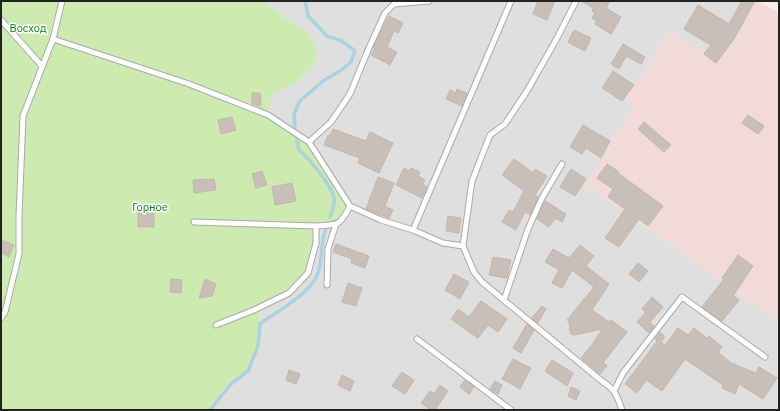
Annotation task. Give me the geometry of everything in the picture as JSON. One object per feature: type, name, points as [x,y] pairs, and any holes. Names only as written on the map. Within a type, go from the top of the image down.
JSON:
[{"type":"lane","points":[[1,318],[5,312],[19,254],[23,116],[52,39],[62,1]]},
{"type":"lane","points":[[309,142],[331,122],[350,94],[385,13],[394,4],[429,1]]},
{"type":"lane","points":[[414,230],[511,1]]},
{"type":"lane","points":[[576,1],[527,91],[505,124],[490,135],[472,181],[463,246],[474,272],[482,282],[603,382],[612,387],[617,395],[622,410]]},
{"type":"lane","points":[[1,20],[42,66]]},
{"type":"lane","points":[[52,39],[189,84],[268,115],[309,142],[350,206],[381,220],[414,230],[443,243],[463,246]]},
{"type":"lane","points":[[504,300],[528,229],[542,198],[562,164]]},
{"type":"lane","points":[[194,222],[316,226],[336,224],[342,222],[350,206]]},
{"type":"lane","points":[[327,285],[328,249],[336,224]]},
{"type":"lane","points":[[216,325],[254,310],[289,293],[308,273],[316,243],[316,226]]},
{"type":"lane","points":[[614,391],[623,373],[682,297],[765,357]]},
{"type":"lane","points":[[417,339],[512,410]]},
{"type":"shaded area","points":[[264,1],[756,1],[734,40],[716,64],[671,31],[626,98],[635,107],[612,138],[606,156],[585,184],[779,321],[779,410],[210,410],[231,384],[248,371],[258,346],[268,115],[273,94],[296,82],[313,67],[317,52],[284,18]]},
{"type":"shaded area","points":[[756,1],[779,12],[779,321],[585,184],[606,156],[612,138],[634,107],[626,98],[672,30],[716,63],[734,40]]},
{"type":"green space","name":"Горное","points":[[1,1],[264,1],[284,18],[310,35],[317,52],[313,67],[296,82],[273,94],[268,115],[309,142],[350,206],[341,222],[316,226],[316,243],[308,273],[289,293],[259,308],[260,324],[258,346],[248,371],[231,384],[210,410],[1,410]]},
{"type":"building","points":[[538,1],[555,1],[547,20],[533,14]]},
{"type":"building","points":[[581,1],[610,1],[606,8],[621,17],[611,34],[595,24],[597,21],[592,18],[595,13],[592,11],[593,8]]},
{"type":"building","points":[[742,1],[755,1],[734,39],[716,63],[704,54],[711,45],[684,29],[698,5],[729,24]]},
{"type":"building","points":[[389,16],[403,23],[398,33],[394,31],[387,47],[397,52],[390,65],[371,55]]},
{"type":"building","points":[[574,30],[591,38],[585,51],[568,42]]},
{"type":"building","points":[[623,44],[645,57],[641,64],[626,56],[619,69],[611,64]]},
{"type":"building","points":[[613,71],[634,85],[622,101],[602,88]]},
{"type":"building","points":[[457,89],[467,93],[462,106],[446,99],[450,90],[456,93]]},
{"type":"building","points":[[252,93],[260,93],[261,106],[252,104]]},
{"type":"building","points":[[748,115],[764,126],[758,134],[742,123]]},
{"type":"building","points":[[232,117],[236,130],[221,134],[218,120]]},
{"type":"building","points":[[644,122],[671,145],[664,152],[638,129]]},
{"type":"building","points":[[583,125],[610,141],[601,158],[586,148],[582,154],[570,147]]},
{"type":"building","points":[[333,129],[366,141],[370,132],[393,143],[379,173],[358,163],[360,158],[324,145],[328,135],[330,136]]},
{"type":"building","points":[[514,159],[533,173],[535,169],[547,176],[535,195],[538,197],[530,215],[525,212],[516,230],[502,222],[509,210],[513,212],[524,191],[502,175]]},
{"type":"building","points":[[607,164],[663,206],[648,226],[639,219],[619,247],[605,238],[625,209],[608,197],[613,189],[597,178]]},
{"type":"building","points":[[404,168],[409,171],[411,168],[420,172],[418,176],[425,180],[423,184],[427,187],[422,198],[396,185]]},
{"type":"building","points":[[571,169],[586,179],[575,196],[560,187]]},
{"type":"building","points":[[262,171],[267,185],[256,188],[252,174]]},
{"type":"building","points":[[378,177],[394,183],[385,206],[393,210],[389,218],[366,209]]},
{"type":"building","points":[[214,179],[216,190],[194,193],[193,180]]},
{"type":"building","points":[[292,183],[296,201],[275,205],[272,187]]},
{"type":"building","points":[[545,201],[566,214],[562,222],[555,218],[549,227],[537,219]]},
{"type":"building","points":[[138,213],[154,213],[154,227],[138,227]]},
{"type":"building","points":[[448,216],[461,218],[459,233],[446,231]]},
{"type":"building","points":[[1,240],[14,245],[9,257],[1,253]]},
{"type":"building","points":[[336,244],[369,256],[365,268],[351,263],[352,259],[333,252]]},
{"type":"building","points":[[580,245],[594,256],[586,266],[609,284],[592,310],[609,322],[611,320],[627,332],[603,363],[607,366],[600,374],[581,358],[603,329],[574,335],[571,334],[569,321],[567,320],[594,287],[572,270],[562,288],[552,283],[559,270],[545,262],[553,249],[569,258]]},
{"type":"building","points":[[738,255],[753,266],[733,296],[739,300],[722,321],[702,307],[724,279],[722,278]]},
{"type":"building","points":[[493,257],[511,260],[507,278],[489,275]]},
{"type":"building","points":[[638,263],[648,271],[639,282],[629,274]]},
{"type":"building","points":[[454,274],[469,282],[460,299],[445,290]]},
{"type":"building","points":[[171,279],[182,280],[181,293],[170,292]]},
{"type":"building","points":[[205,279],[216,284],[212,296],[199,298]]},
{"type":"building","points":[[348,283],[362,288],[356,306],[342,302]]},
{"type":"building","points":[[652,297],[663,307],[650,322],[654,326],[649,333],[637,322],[646,312],[642,309]]},
{"type":"building","points":[[481,301],[507,319],[498,332],[488,325],[478,338],[451,319],[458,309],[469,317]]},
{"type":"building","points":[[542,306],[546,309],[538,323],[532,318]]},
{"type":"building","points":[[527,324],[534,330],[521,353],[513,348]]},
{"type":"building","points":[[678,328],[688,335],[694,328],[707,338],[709,336],[722,347],[718,352],[731,363],[756,373],[759,367],[777,378],[763,399],[739,384],[735,394],[722,388],[723,385],[685,359],[662,391],[646,380],[637,393],[625,384],[657,341],[655,339],[660,332],[665,337],[661,342],[665,345]]},
{"type":"building","points":[[513,359],[531,368],[520,389],[502,379]]},
{"type":"building","points":[[552,360],[573,373],[567,386],[545,371]]},
{"type":"building","points":[[289,370],[300,374],[296,384],[286,380]]},
{"type":"building","points":[[402,372],[414,380],[405,394],[392,386]]},
{"type":"building","points":[[342,375],[354,381],[350,391],[338,385]]},
{"type":"building","points":[[465,380],[474,387],[469,394],[460,387]]},
{"type":"building","points":[[495,381],[502,385],[498,394],[490,389]]},
{"type":"building","points":[[440,385],[448,391],[435,410],[431,410],[421,403],[430,391],[434,394]]},
{"type":"building","points":[[571,387],[580,391],[576,400],[568,396]]},
{"type":"waterway","points":[[295,128],[294,115],[299,102],[323,81],[340,71],[351,62],[355,51],[342,41],[327,36],[308,16],[305,1]]},
{"type":"waterway","points":[[297,140],[299,150],[320,172],[329,186],[334,198],[330,217]]},
{"type":"waterway","points":[[210,410],[231,384],[248,371],[258,346],[260,324],[293,302],[314,281],[320,267],[323,239],[326,228]]},
{"type":"park label","name":"Восход","points":[[28,28]]}]
